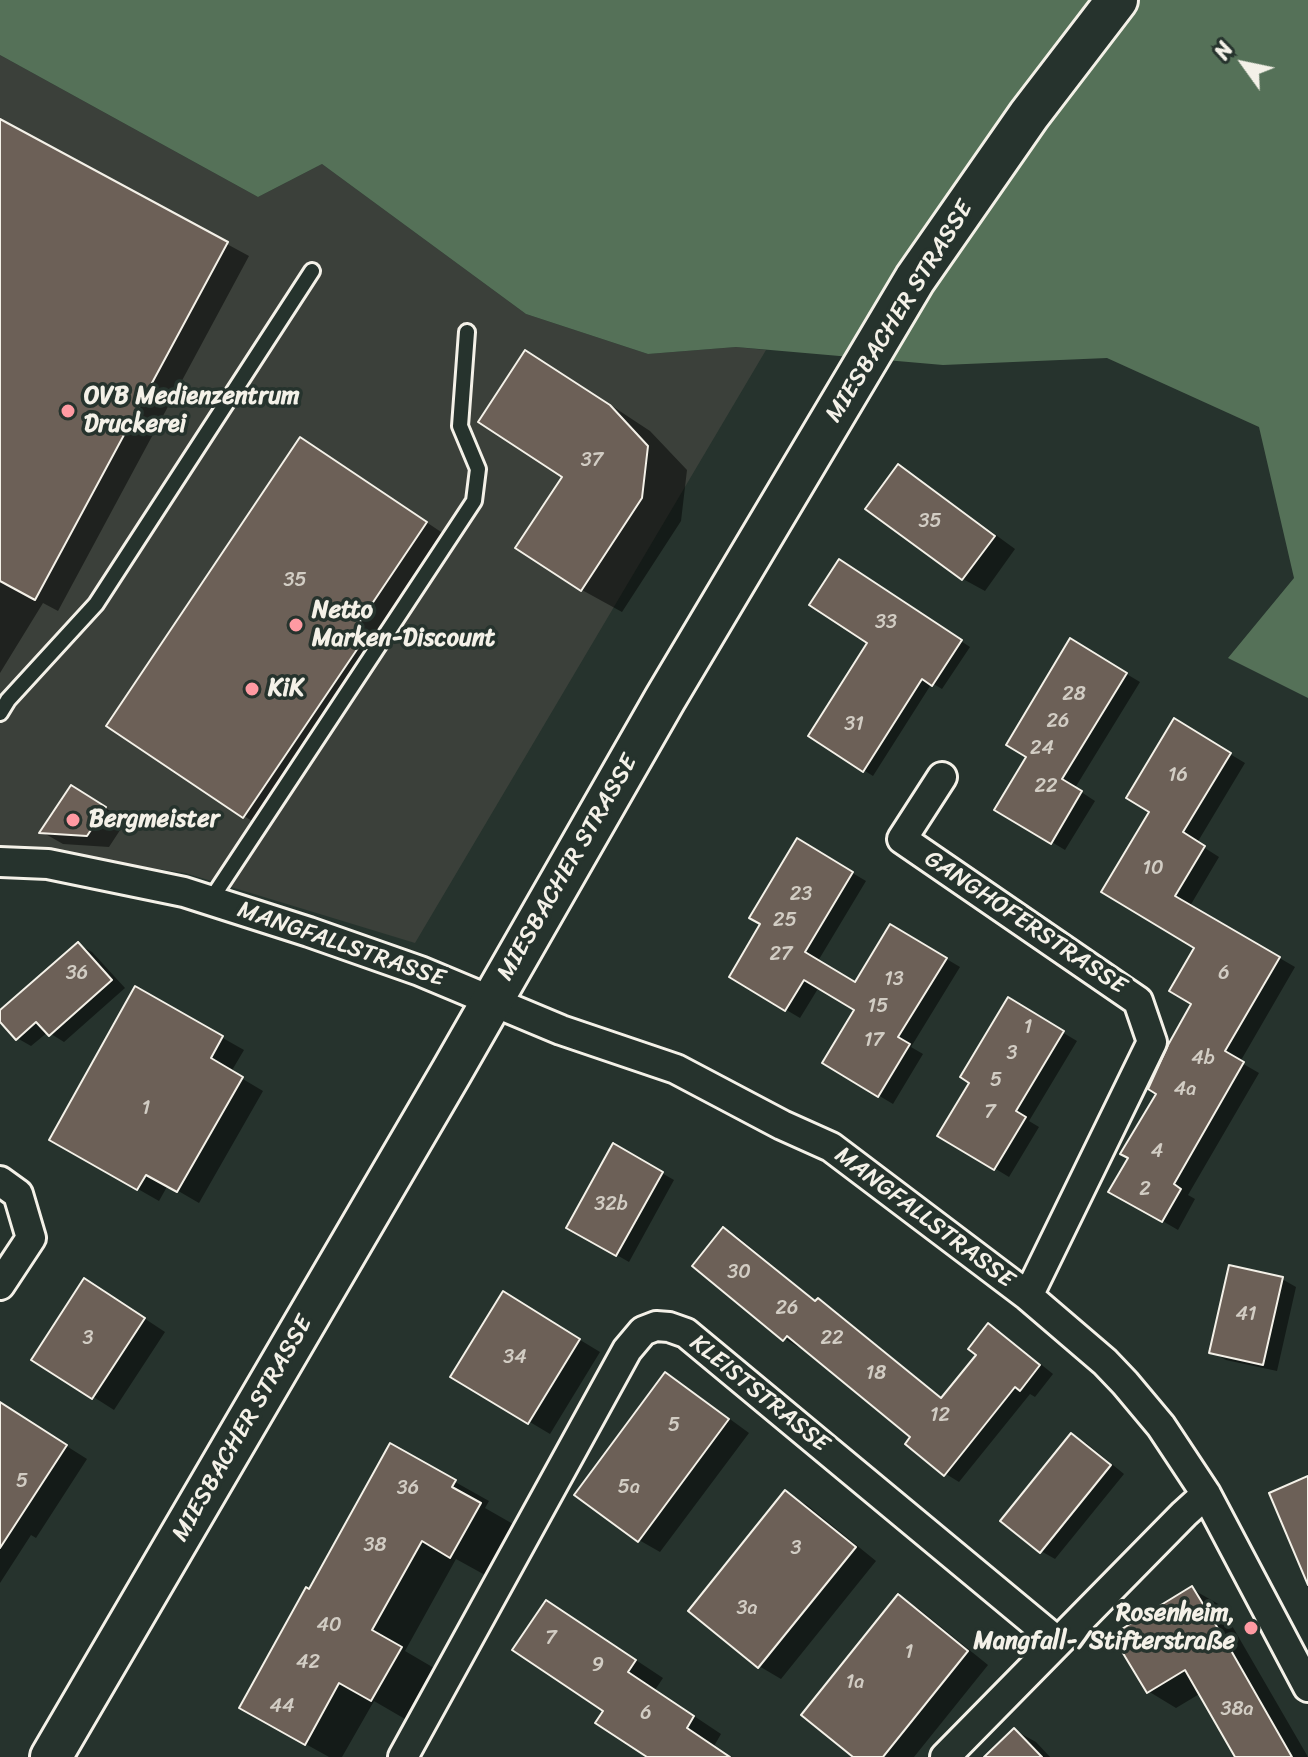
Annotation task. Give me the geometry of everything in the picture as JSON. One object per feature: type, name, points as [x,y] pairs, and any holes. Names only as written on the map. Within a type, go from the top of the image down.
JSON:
[{"type":"main road","name":"MIESBACHER STRASSE","points":[[51,1757],[665,699],[915,279],[1029,115],[1117,0]]},
{"type":"street","name":"GANGHOFERSTRASSE","points":[[942,777],[902,839],[1138,1001],[1152,1042],[1028,1296]]},
{"type":"street","name":"MANGFALLSTRASSE","points":[[0,862],[48,864],[184,892],[420,971],[561,1030],[676,1069],[831,1147],[1028,1296],[1125,1383],[1161,1426],[1206,1494],[1308,1687]]},
{"type":"street","points":[[0,1181],[18,1194],[31,1238],[0,1285]]},
{"type":"street","name":"KLEISTSTRASSE","points":[[406,1756],[526,1530],[627,1350],[643,1331],[656,1326],[686,1333],[1058,1642]]},
{"type":"street","points":[[945,1757],[1206,1494]]},
{"type":"lane","points":[[0,713],[8,700],[96,604],[312,271]]},
{"type":"lane","points":[[210,901],[474,501],[478,469],[460,426],[467,332]]},
{"type":"shaded area","points":[[0,55],[258,197],[322,164],[526,314],[648,354],[736,347],[766,350],[415,943],[185,873],[0,846]]},
{"type":"green space","points":[[0,0],[1308,0],[1308,698],[1228,658],[1294,578],[1259,427],[1107,358],[943,365],[736,347],[648,354],[526,314],[322,164],[258,197],[0,55]]},
{"type":"building","name":"OVB Medienzentrum Druckerei","points":[[0,119],[228,242],[35,600],[0,581]]},
{"type":"building","points":[[525,350],[610,405],[648,446],[642,498],[581,591],[515,548],[562,477],[478,422]]},
{"type":"building","points":[[300,437],[427,522],[347,641],[358,648],[243,818],[106,726]]},
{"type":"building","points":[[898,464],[995,536],[962,580],[865,509]]},
{"type":"building","points":[[839,559],[962,640],[932,686],[922,679],[863,772],[808,736],[867,643],[809,605]]},
{"type":"building","points":[[1070,638],[1127,673],[1062,779],[1082,791],[1051,844],[994,810],[1026,757],[1006,745]]},
{"type":"building","points":[[1174,718],[1231,753],[1183,832],[1205,846],[1175,896],[1280,957],[1225,1051],[1244,1062],[1174,1184],[1181,1189],[1162,1222],[1108,1192],[1128,1158],[1120,1154],[1156,1094],[1148,1089],[1191,1004],[1169,991],[1194,948],[1101,892],[1149,812],[1126,798]]},
{"type":"building","name":"Bergmeister","points":[[71,785],[106,807],[87,836],[39,833]]},
{"type":"building","points":[[797,838],[853,872],[805,952],[855,982],[890,924],[947,958],[898,1037],[910,1044],[878,1097],[822,1063],[854,1010],[804,980],[785,1011],[729,977],[760,924],[749,918]]},
{"type":"building","points":[[78,942],[112,980],[49,1036],[36,1022],[16,1040],[0,1022],[0,1010]]},
{"type":"building","points":[[135,986],[223,1036],[211,1058],[243,1077],[177,1192],[146,1175],[137,1190],[49,1140]]},
{"type":"building","points":[[1008,997],[1064,1031],[1016,1111],[1026,1117],[994,1170],[937,1136],[969,1083],[960,1077]]},
{"type":"building","points":[[613,1143],[663,1172],[616,1256],[566,1228]]},
{"type":"building","points":[[723,1227],[815,1301],[818,1298],[941,1398],[976,1355],[968,1349],[988,1323],[1040,1365],[1020,1391],[1015,1387],[944,1476],[905,1444],[910,1437],[787,1336],[783,1341],[692,1266]]},
{"type":"building","points":[[1229,1265],[1283,1277],[1263,1365],[1209,1353]]},
{"type":"building","points":[[84,1278],[145,1318],[92,1399],[31,1360]]},
{"type":"building","points":[[503,1291],[580,1339],[528,1424],[450,1377]]},
{"type":"building","points":[[665,1372],[729,1419],[638,1542],[574,1495]]},
{"type":"building","points":[[0,1402],[67,1445],[0,1548]]},
{"type":"building","points":[[1071,1433],[1111,1465],[1040,1553],[1000,1521]]},
{"type":"building","points":[[390,1443],[456,1480],[452,1487],[481,1503],[450,1558],[422,1541],[372,1630],[402,1647],[371,1701],[339,1683],[305,1745],[239,1708]]},
{"type":"building","points":[[1308,1476],[1308,1585],[1269,1493]]},
{"type":"building","points":[[785,1490],[856,1547],[758,1668],[688,1611]]},
{"type":"building","points":[[1192,1586],[1292,1757],[1235,1757],[1185,1670],[1147,1693],[1112,1635]]},
{"type":"building","points":[[898,1594],[968,1651],[883,1757],[853,1757],[801,1715]]},
{"type":"building","points":[[546,1600],[636,1660],[628,1672],[694,1716],[687,1728],[730,1757],[647,1757],[595,1723],[603,1711],[512,1650]]},
{"type":"building","points":[[1014,1728],[1042,1757],[984,1757]]},
{"type":"place","name":"OVB Medienzentrum Druckerei","points":[[68,411]]},
{"type":"place","name":"Netto Marken-Discount","points":[[296,625]]},
{"type":"place","name":"KiK","points":[[252,689]]},
{"type":"place","name":"Bergmeister","points":[[73,820]]},
{"type":"place","name":"Rosenheim, Mangfall-/Stifterstraße","points":[[1251,1628]]}]
